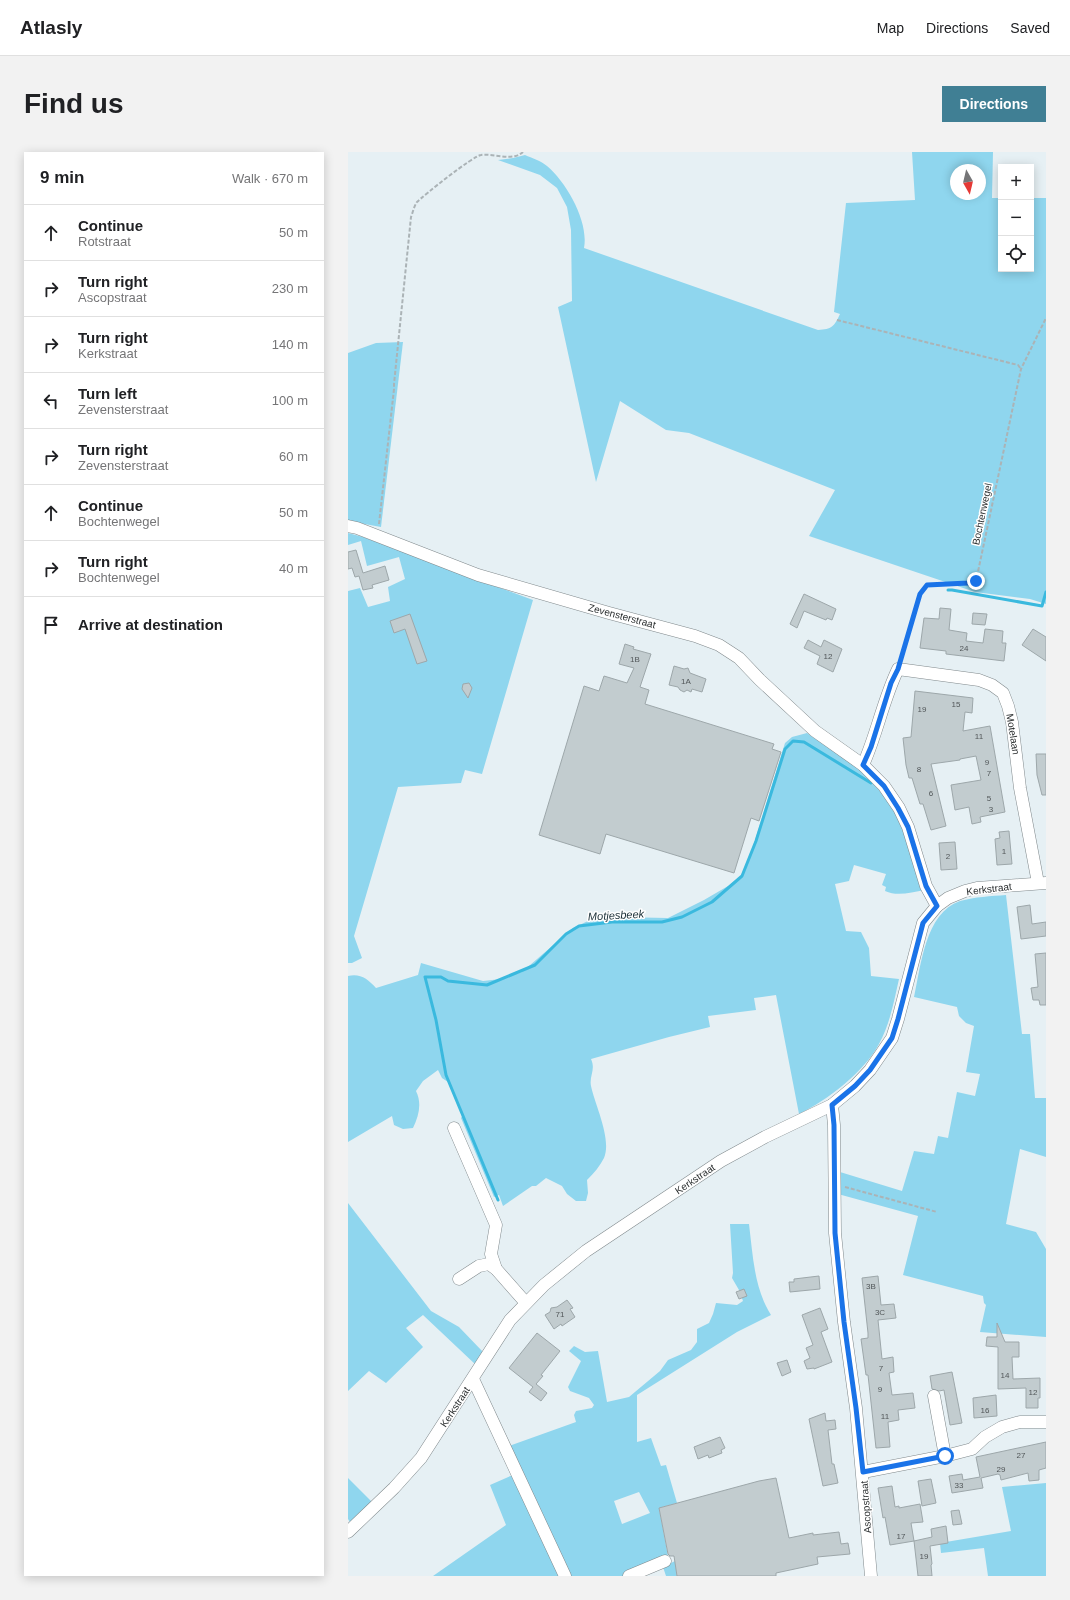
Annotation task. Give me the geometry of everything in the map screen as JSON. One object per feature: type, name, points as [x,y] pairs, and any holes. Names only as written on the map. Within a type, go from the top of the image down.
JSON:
[{"type":"street","name":"Zevensterstraat","points":[[348,526],[357,528],[478,575],[695,636],[719,645],[739,658],[760,680],[815,731],[863,765],[884,786],[908,827],[926,886],[937,906]]},
{"type":"street","points":[[863,765],[871,747],[891,683],[898,669]]},
{"type":"street","name":"Motelaan","points":[[898,669],[979,680],[992,685],[1003,693],[1012,722],[1020,788],[1042,883]]},
{"type":"street","name":"Kerkstraat","points":[[348,1532],[394,1488],[417,1463],[510,1320],[544,1285],[586,1251],[722,1161],[765,1137],[832,1105],[855,1086],[870,1070],[892,1038],[923,923],[937,906],[948,898],[965,891],[978,888],[1042,883]]},
{"type":"street","name":"Ascopstraat","points":[[832,1105],[834,1125],[835,1233],[844,1322],[863,1472],[871,1576]]},
{"type":"street","points":[[454,1128],[496,1225],[491,1254],[496,1269]]},
{"type":"street","points":[[459,1279],[478,1266],[489,1264],[496,1269],[526,1303]]},
{"type":"street","points":[[473,1379],[565,1576]]},
{"type":"street","points":[[934,1396],[945,1456]]},
{"type":"street","points":[[863,1472],[945,1456],[972,1449],[985,1437],[1002,1427],[1020,1422],[1046,1422]]},
{"type":"street","points":[[629,1576],[664,1561]]},
{"type":"path","points":[[377,536],[394,389],[411,216],[417,203],[467,162],[481,155],[506,157],[520,155],[523,152]]},
{"type":"path","name":"Bochtenwegel","points":[[898,669],[920,594],[927,585],[968,583],[976,581],[1021,369],[1046,318]]},
{"type":"path","points":[[837,320],[1018,365],[1021,369]]},
{"type":"path","points":[[834,1186],[848,1187],[937,1212]]},
{"type":"shaded area","points":[[912,152],[993,152],[992,198],[998,198],[998,272],[1034,272],[1034,198],[1046,198],[1046,604],[1030,599],[975,592],[809,536],[835,490],[689,433],[666,430],[620,401],[596,482],[558,307],[572,301],[571,230],[567,207],[557,188],[540,175],[498,160],[525,155],[547,166],[555,173],[569,193],[580,215],[585,238],[584,248],[818,330],[830,328],[836,322],[840,314],[834,312],[846,203],[915,200]]},
{"type":"shaded area","points":[[403,342],[381,527],[348,521],[348,353],[376,343]]},
{"type":"shaded area","points":[[348,533],[363,537],[533,600],[482,774],[465,770],[461,783],[398,787],[354,936],[362,958],[352,963],[348,963],[348,591],[360,588],[368,607],[390,601],[388,587],[405,579],[399,557],[367,566],[361,541],[348,545]]},
{"type":"shaded area","points":[[807,733],[860,770],[884,792],[894,804],[905,826],[925,890],[905,894],[890,893],[885,891],[886,887],[882,885],[886,874],[854,865],[849,881],[835,884],[846,931],[861,932],[869,948],[871,976],[899,979],[889,1020],[883,1036],[872,1054],[855,1075],[822,1101],[799,1114],[776,995],[754,998],[756,1010],[708,1016],[710,1027],[591,1059],[593,1070],[591,1086],[602,1122],[606,1141],[606,1150],[601,1164],[587,1180],[588,1193],[586,1201],[576,1201],[567,1194],[562,1186],[546,1178],[536,1186],[532,1186],[503,1206],[499,1195],[494,1197],[461,1118],[463,1115],[448,1082],[442,1078],[438,1070],[423,1081],[416,1091],[419,1100],[419,1110],[413,1128],[403,1129],[394,1125],[392,1116],[348,1142],[348,976],[360,976],[376,988],[418,975],[421,963],[483,981],[501,979],[522,972],[573,928],[588,921],[617,917],[668,918],[704,900],[728,886],[741,876],[751,853],[785,743],[792,737]]},
{"type":"shaded area","points":[[1006,895],[1022,1034],[1030,1034],[1035,1098],[1046,1098],[1046,1157],[1020,1149],[1006,1224],[1036,1232],[1046,1249],[1046,1337],[980,1332],[986,1305],[984,1303],[983,1296],[903,1275],[918,1216],[838,1194],[840,1172],[902,1191],[914,1151],[934,1154],[938,1136],[948,1138],[957,1092],[975,1096],[980,1074],[966,1072],[974,1026],[966,1023],[959,1016],[957,1007],[914,997],[926,942],[932,928],[948,907],[960,901]]},
{"type":"shaded area","points":[[348,1203],[431,1311],[459,1327],[483,1352],[476,1365],[423,1315],[406,1328],[423,1347],[386,1383],[369,1371],[348,1391]]},
{"type":"shaded area","points":[[730,1224],[749,1224],[755,1271],[765,1305],[771,1315],[737,1332],[637,1395],[637,1442],[651,1438],[661,1466],[666,1465],[677,1503],[659,1508],[668,1556],[627,1576],[570,1576],[509,1446],[576,1422],[574,1415],[576,1411],[592,1408],[594,1405],[589,1398],[570,1391],[568,1387],[581,1361],[569,1351],[574,1346],[585,1352],[598,1351],[607,1402],[629,1397],[660,1371],[668,1360],[691,1350],[697,1342],[697,1329],[709,1323],[716,1303],[737,1305],[743,1301],[732,1278]],"holes":[[[639,1492],[650,1513],[622,1524],[614,1501]]]},
{"type":"shaded area","points":[[515,1474],[561,1576],[433,1576],[506,1525],[490,1485]]},
{"type":"shaded area","points":[[348,1478],[372,1502],[350,1522],[348,1519]]},
{"type":"shaded area","points":[[1046,1483],[1046,1576],[988,1576],[984,1548],[941,1553],[940,1543],[1011,1531],[1002,1487]]},
{"type":"shaded area","points":[[675,1561],[677,1576],[666,1576],[663,1567]]},
{"type":"building","points":[[356,550],[363,573],[385,566],[389,580],[372,585],[373,588],[363,590],[359,576],[355,577],[352,568],[348,569],[348,552]]},
{"type":"building","points":[[804,594],[836,609],[832,620],[827,618],[826,620],[804,611],[797,628],[790,624]]},
{"type":"building","points":[[940,608],[951,609],[949,630],[967,633],[966,641],[983,643],[985,629],[1003,631],[1002,643],[1006,643],[1004,661],[946,654],[946,651],[920,648],[924,618],[939,619]]},
{"type":"building","points":[[973,613],[987,614],[985,625],[972,624]]},
{"type":"building","points":[[410,614],[427,661],[417,664],[405,629],[394,633],[390,621]]},
{"type":"building","points":[[1033,629],[1046,637],[1046,661],[1022,645]]},
{"type":"building","points":[[808,640],[821,647],[824,640],[842,649],[833,672],[817,664],[820,656],[804,648]]},
{"type":"building","points":[[625,644],[634,647],[633,649],[651,654],[640,687],[649,690],[645,704],[774,744],[772,749],[781,752],[759,821],[751,818],[734,873],[606,834],[600,854],[539,835],[584,686],[599,691],[604,676],[627,683],[634,668],[619,664]]},
{"type":"building","points":[[674,666],[684,669],[688,668],[690,673],[706,679],[702,692],[692,689],[691,692],[687,690],[684,692],[678,687],[669,685]]},
{"type":"building","points":[[469,683],[472,688],[468,698],[462,689],[463,684]]},
{"type":"building","points":[[915,691],[973,698],[972,713],[965,712],[963,731],[990,726],[1005,812],[980,817],[981,822],[972,824],[969,807],[955,810],[951,785],[981,780],[976,756],[931,764],[946,826],[931,830],[923,804],[920,804],[912,778],[909,778],[906,765],[903,738],[911,737]]},
{"type":"building","points":[[1036,754],[1046,754],[1046,795],[1042,795],[1037,775]]},
{"type":"building","points":[[1009,831],[1012,864],[997,865],[995,839],[1000,838],[999,832]]},
{"type":"building","points":[[955,842],[957,869],[941,870],[939,843]]},
{"type":"building","points":[[1030,905],[1032,924],[1046,922],[1046,936],[1021,939],[1017,907]]},
{"type":"building","points":[[1046,953],[1046,1005],[1040,1005],[1039,1000],[1033,1000],[1031,988],[1038,987],[1035,954]]},
{"type":"building","points":[[819,1276],[820,1289],[790,1292],[789,1282],[794,1282],[794,1279]]},
{"type":"building","points":[[878,1276],[881,1305],[894,1304],[896,1318],[878,1320],[882,1359],[893,1357],[894,1372],[889,1373],[892,1395],[913,1393],[915,1408],[898,1410],[899,1420],[888,1422],[890,1447],[876,1448],[868,1375],[866,1375],[861,1339],[868,1338],[862,1278]]},
{"type":"building","points":[[744,1289],[747,1296],[739,1299],[736,1292]]},
{"type":"building","points":[[567,1300],[573,1308],[570,1309],[575,1317],[562,1326],[561,1324],[554,1329],[545,1315],[550,1312],[551,1308],[557,1307]]},
{"type":"building","points":[[820,1308],[828,1329],[821,1332],[832,1362],[814,1369],[807,1369],[804,1361],[810,1358],[806,1348],[813,1345],[802,1315]]},
{"type":"building","points":[[997,1323],[1005,1342],[1019,1342],[1019,1357],[1012,1357],[1013,1379],[1040,1378],[1040,1398],[1038,1398],[1038,1408],[1026,1408],[1026,1388],[998,1389],[998,1347],[986,1346],[987,1337],[997,1337]]},
{"type":"building","points":[[537,1333],[560,1351],[541,1375],[543,1376],[536,1384],[547,1393],[541,1401],[529,1392],[533,1387],[509,1368]]},
{"type":"building","points":[[787,1360],[791,1372],[782,1376],[777,1363]]},
{"type":"building","points":[[952,1372],[962,1423],[950,1425],[944,1390],[939,1391],[932,1389],[930,1376]]},
{"type":"building","points":[[996,1395],[997,1416],[974,1418],[973,1398]]},
{"type":"building","points":[[825,1413],[826,1421],[835,1420],[836,1429],[828,1430],[832,1464],[834,1464],[838,1483],[823,1486],[809,1419]]},
{"type":"building","points":[[720,1437],[725,1448],[721,1450],[722,1453],[709,1458],[708,1455],[698,1459],[694,1447]]},
{"type":"building","points":[[1046,1442],[1046,1468],[1039,1470],[1039,1480],[1029,1481],[1028,1473],[1001,1480],[1000,1475],[998,1474],[981,1478],[983,1488],[952,1493],[949,1476],[962,1474],[963,1480],[980,1477],[976,1457]]},
{"type":"building","points":[[776,1478],[789,1538],[813,1533],[813,1535],[839,1532],[841,1544],[848,1543],[850,1554],[817,1557],[818,1564],[776,1573],[776,1576],[677,1576],[674,1556],[670,1556],[668,1554],[659,1508],[759,1481]]},
{"type":"building","points":[[931,1479],[936,1503],[922,1506],[918,1481]]},
{"type":"building","points":[[892,1486],[895,1507],[899,1506],[899,1508],[920,1504],[923,1522],[911,1523],[914,1541],[890,1545],[885,1517],[883,1518],[878,1488]]},
{"type":"building","points":[[959,1510],[962,1524],[953,1525],[951,1511]]},
{"type":"building","points":[[946,1526],[948,1543],[930,1546],[932,1576],[918,1576],[914,1541],[932,1537],[931,1529]]},
{"type":"waterway","name":"Motjesbeek","points":[[948,590],[1042,606],[1046,592]]},
{"type":"waterway","name":"Motjesbeek","points":[[498,1200],[446,1075],[436,1020],[425,977],[441,977],[448,981],[487,985],[535,965],[566,934],[579,926],[612,922],[662,922],[682,917],[712,902],[742,876],[756,841],[785,749],[793,741],[804,742],[871,783]]},
{"type":"route","points":[[945,1456],[863,1472],[844,1322],[835,1233],[834,1125],[832,1105],[855,1086],[870,1070],[892,1038],[920,931],[923,923],[937,906],[926,886],[908,827],[884,786],[863,765],[882,715],[891,683],[898,669],[920,594],[927,585],[968,583],[976,581]]}]
